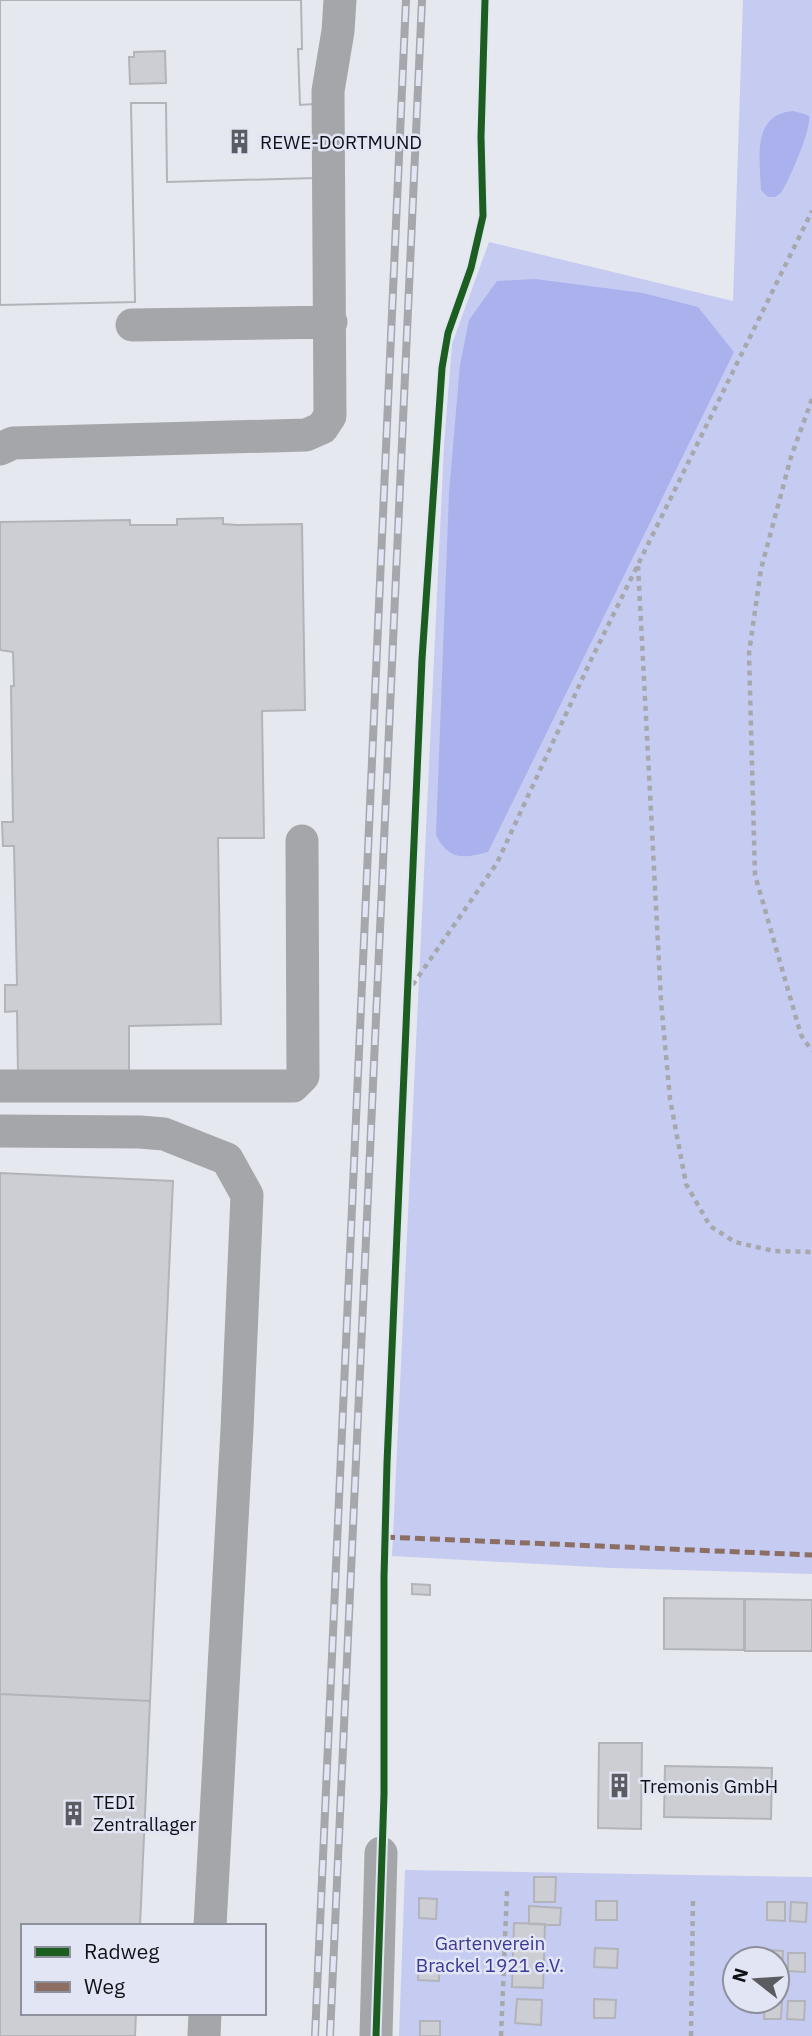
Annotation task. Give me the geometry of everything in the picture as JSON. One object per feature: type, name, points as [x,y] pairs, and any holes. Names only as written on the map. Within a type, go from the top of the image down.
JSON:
[{"type":"street","points":[[0,449],[13,443],[306,435],[322,428],[330,416],[328,91],[340,0]]},
{"type":"street","points":[[132,325],[331,322]]},
{"type":"street","points":[[0,1086],[293,1086],[303,1076],[302,841]]},
{"type":"street","points":[[0,1131],[164,1134],[227,1159],[247,1195],[210,1924]]},
{"type":"street","points":[[376,2036],[381,1853]]},
{"type":"street","points":[[204,2036],[205,2015]]},
{"type":"path","points":[[407,993],[497,863],[570,704],[812,211]]},
{"type":"path","points":[[812,399],[791,457],[761,569],[748,653],[755,875],[802,1035],[812,1051]]},
{"type":"path","points":[[638,565],[661,1000],[670,1099],[686,1184],[710,1226],[735,1242],[774,1251],[812,1252]]},
{"type":"path","points":[[501,2036],[507,1891]]},
{"type":"path","points":[[691,2036],[693,1899]]},
{"type":"green space","points":[[743,0],[812,0],[812,1574],[612,1568],[392,1556],[444,445],[452,344],[489,242],[733,301]]},
{"type":"green space","name":"Gartenverein Brackel 1921 e.V.","points":[[405,1870],[812,1877],[812,2036],[399,2036]]},
{"type":"shaded area","points":[[793,111],[809,116],[804,142],[781,193],[768,197],[761,190],[761,140],[770,121],[780,114]]},
{"type":"shaded area","points":[[535,279],[643,293],[698,307],[734,352],[488,852],[457,856],[446,849],[436,835],[449,493],[460,365],[469,320],[497,281]]},
{"type":"building","name":"REWE-DORTMUND","points":[[0,0],[301,0],[302,49],[298,49],[300,105],[313,104],[315,178],[167,182],[166,103],[131,103],[135,302],[0,305]],"holes":[[[165,51],[166,83],[130,84],[129,57],[134,57],[134,52]]]},
{"type":"building","name":"REWE-DORTMUND","points":[[0,0],[301,0],[302,49],[298,49],[300,105],[313,104],[315,178],[167,182],[166,103],[131,103],[135,302],[0,305]]},
{"type":"building","points":[[223,518],[223,524],[302,524],[305,710],[262,711],[264,838],[218,838],[221,1024],[129,1026],[129,1072],[18,1074],[17,1011],[5,1012],[5,985],[17,985],[14,846],[3,846],[2,822],[13,822],[11,686],[14,686],[13,652],[0,650],[0,522],[130,520],[130,525],[177,525],[177,519]]},
{"type":"building","points":[[0,1173],[173,1181],[150,1701],[0,1694]]},
{"type":"building","points":[[412,1584],[430,1585],[430,1595],[412,1594]]},
{"type":"building","points":[[664,1598],[744,1599],[744,1650],[664,1649]]},
{"type":"building","points":[[745,1599],[812,1600],[812,1651],[745,1651]]},
{"type":"building","name":"TEDI Zentrallager","points":[[0,1694],[150,1701],[140,1924],[21,1924],[21,2015],[136,2015],[135,2036],[0,2036]]},
{"type":"building","name":"Tremonis GmbH","points":[[599,1743],[642,1743],[641,1829],[598,1828]]},
{"type":"building","points":[[665,1766],[772,1768],[771,1819],[664,1817]]},
{"type":"building","points":[[534,1877],[556,1877],[555,1902],[534,1902]]},
{"type":"building","points":[[419,1898],[437,1899],[436,1919],[419,1918]]},
{"type":"building","points":[[596,1901],[617,1901],[617,1920],[596,1920]]},
{"type":"building","points":[[767,1902],[785,1902],[785,1921],[767,1920]]},
{"type":"building","points":[[791,1902],[807,1903],[806,1922],[790,1921]]},
{"type":"building","points":[[529,1906],[561,1908],[560,1925],[529,1924]]},
{"type":"building","points":[[514,1923],[545,1924],[543,1988],[512,1987]]},
{"type":"building","points":[[595,1948],[618,1949],[617,1968],[594,1967]]},
{"type":"building","points":[[791,1953],[805,1953],[805,1972],[791,1971]]},
{"type":"building","points":[[419,1962],[439,1963],[439,1981],[418,1980]]},
{"type":"building","points":[[517,1999],[542,2000],[541,2025],[515,2023]]},
{"type":"building","points":[[594,1999],[616,2000],[615,2018],[594,2018]]},
{"type":"building","points":[[791,2001],[805,2001],[804,2020],[787,2019],[787,2015],[791,2015]]},
{"type":"building","points":[[764,2015],[781,2015],[781,2019],[764,2019]]},
{"type":"building","points":[[420,2021],[440,2021],[440,2036],[420,2036]]},
{"type":"railway","points":[[315,2036],[406,0]]},
{"type":"railway","points":[[330,2036],[422,0]]},
{"type":"marked path","points":[[385,1537],[812,1555]]},
{"type":"cycle path","points":[[376,2036],[384,1794],[387,1463],[422,659],[442,368],[448,333],[471,268],[483,216],[481,137],[485,0]]},
{"type":"place","name":"REWE-DORTMUND","points":[[240,142]]},
{"type":"place","name":"Tremonis GmbH","points":[[620,1786]]},
{"type":"place","name":"TEDI Zentrallager","points":[[73,1813]]}]
